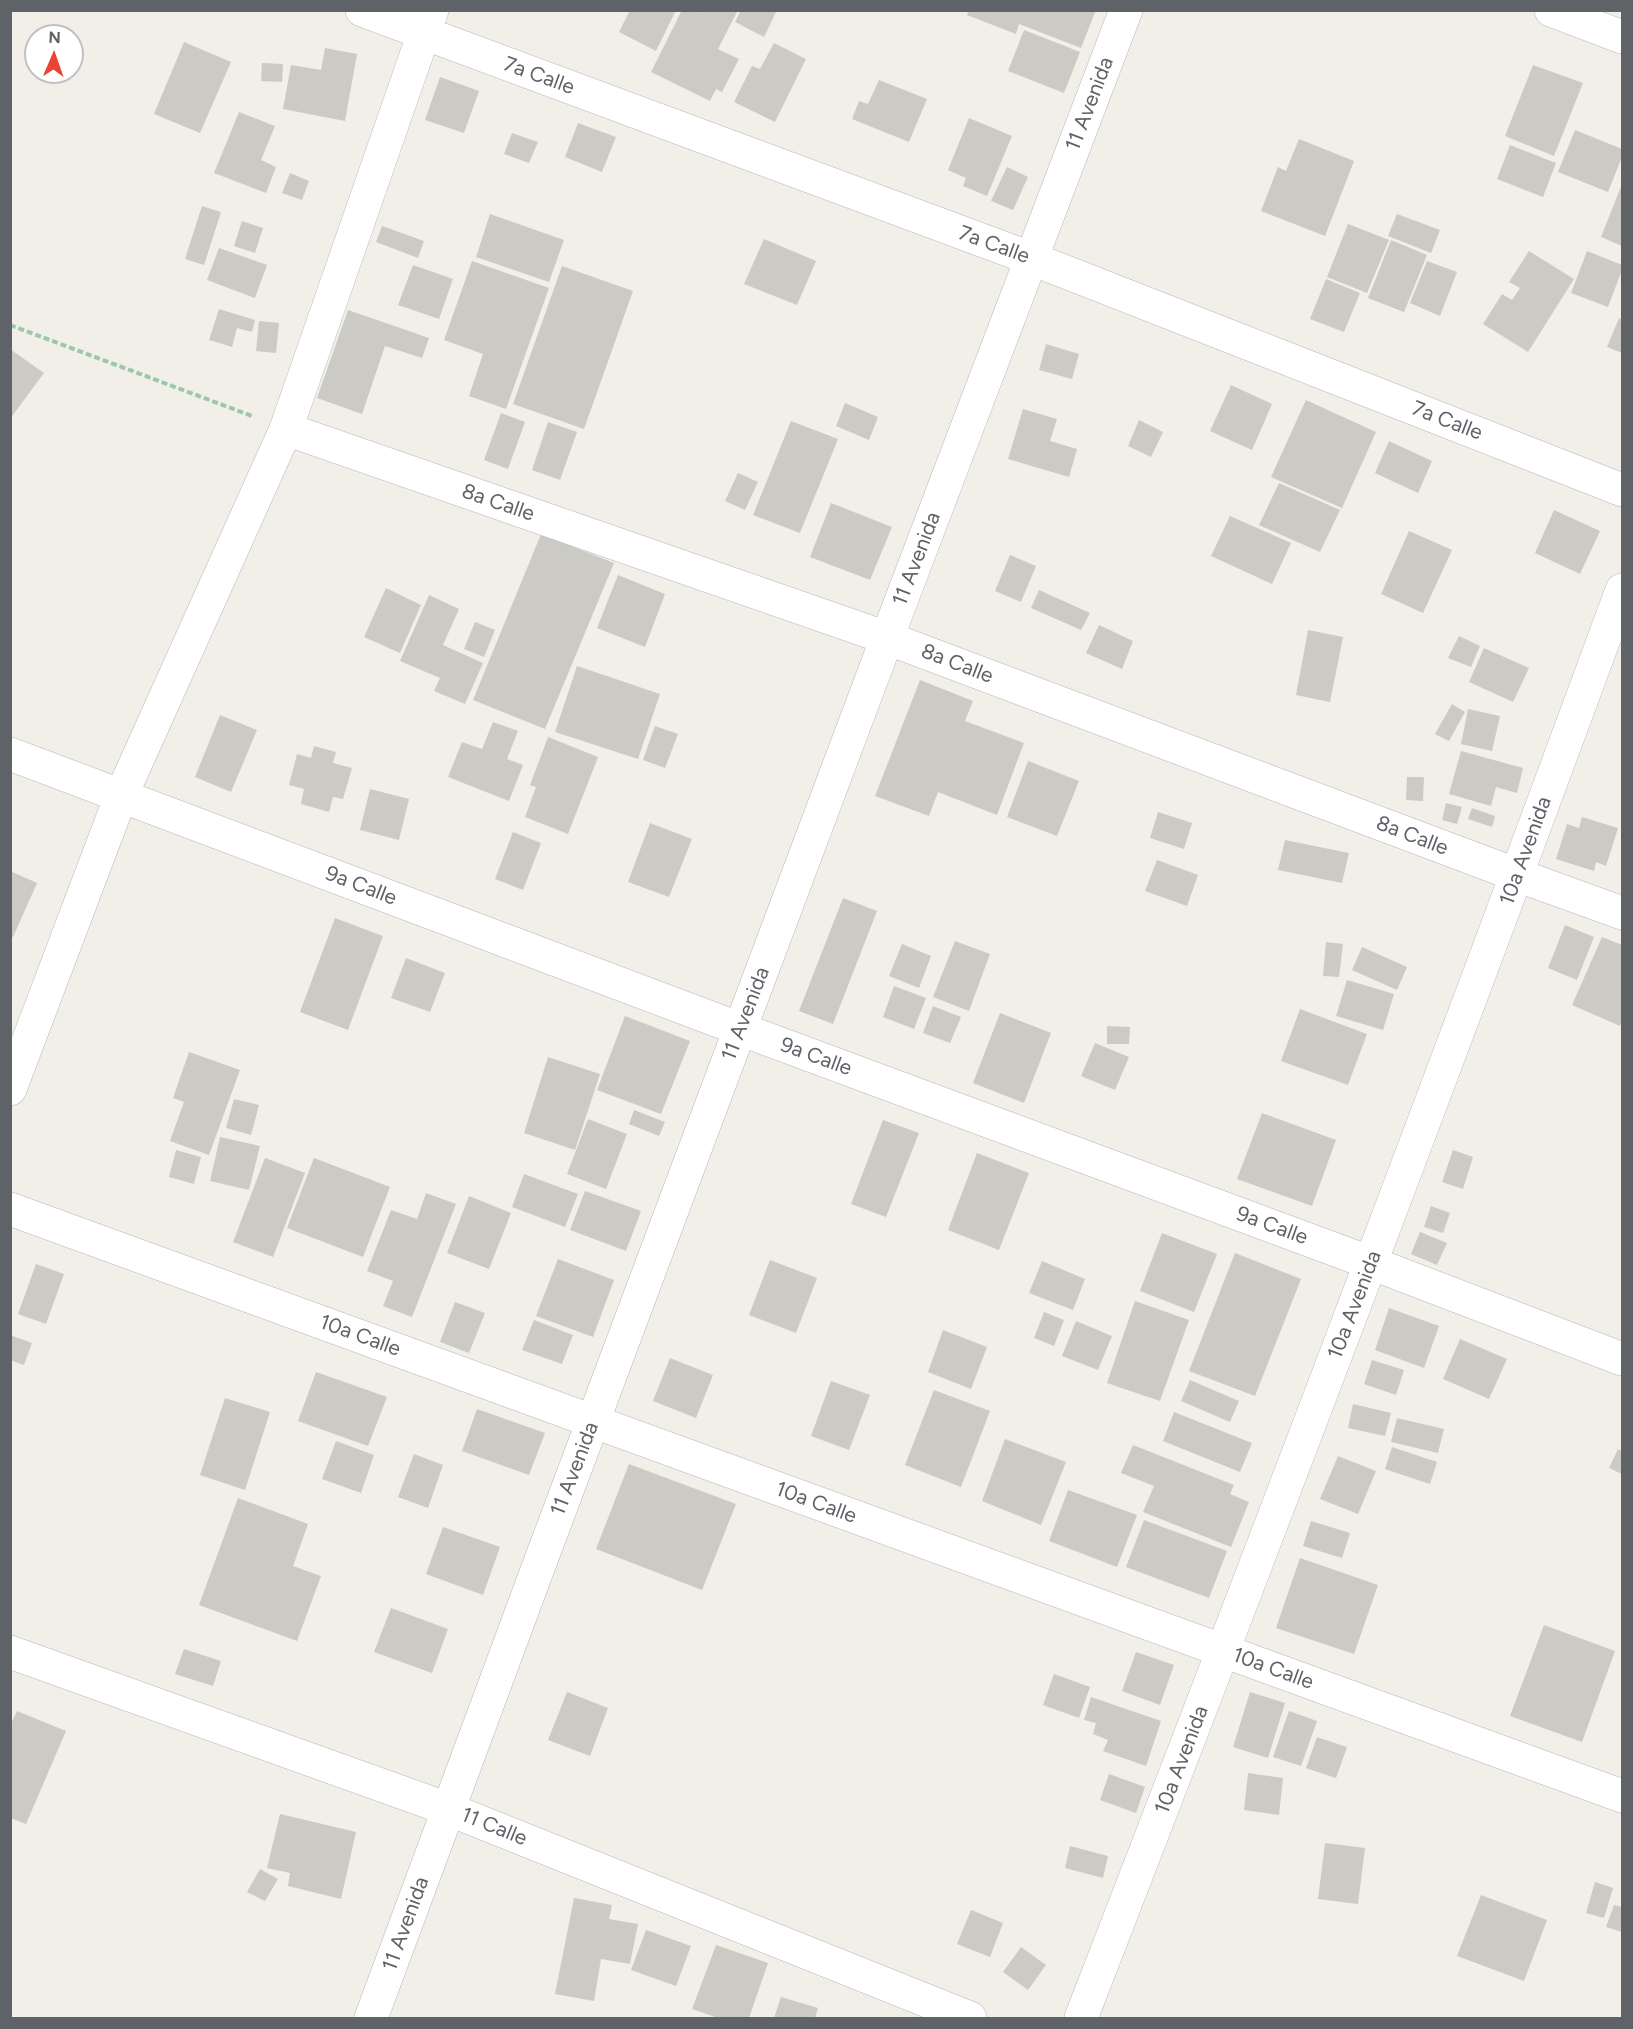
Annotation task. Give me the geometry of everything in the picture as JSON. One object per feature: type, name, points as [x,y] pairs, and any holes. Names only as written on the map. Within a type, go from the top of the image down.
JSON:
[{"type":"street","name":"7a Calle","points":[[362,10],[428,22],[1623,490]]},
{"type":"street","name":"11 Avenida","points":[[371,2019],[740,1029],[1030,258],[1126,10]]},
{"type":"street","points":[[1551,10],[1623,37]]},
{"type":"street","points":[[10,1089],[121,796],[286,429],[428,22]]},
{"type":"street","name":"8a Calle","points":[[286,429],[887,638],[1623,913]]},
{"type":"street","name":"10a Avenida","points":[[1081,2019],[1371,1263],[1623,590]]},
{"type":"street","name":"9a Calle","points":[[10,754],[1623,1359]]},
{"type":"street","name":"10a Calle","points":[[10,1209],[1623,1796]]},
{"type":"street","name":"11 Calle","points":[[10,1652],[448,1809],[970,2019]]},
{"type":"path","points":[[10,325],[286,429]]},
{"type":"building","points":[[630,10],[676,10],[656,51],[619,32]]},
{"type":"building","points":[[682,10],[694,10],[698,13],[699,10],[738,10],[718,49],[739,59],[722,92],[716,89],[710,101],[651,72]]},
{"type":"building","points":[[741,10],[777,10],[764,37],[735,22]]},
{"type":"building","points":[[969,10],[1096,10],[1081,48],[1019,24],[1016,34],[967,15]]},
{"type":"building","points":[[1024,30],[1080,52],[1064,93],[1008,71]]},
{"type":"building","points":[[184,42],[231,62],[200,133],[154,114]]},
{"type":"building","points":[[774,43],[806,59],[775,122],[734,102],[752,66],[760,69]]},
{"type":"building","points":[[325,48],[357,54],[345,121],[283,109],[291,65],[321,70]]},
{"type":"building","points":[[262,63],[283,64],[282,82],[261,81]]},
{"type":"building","points":[[1533,65],[1583,83],[1554,156],[1505,136]]},
{"type":"building","points":[[440,77],[479,91],[464,133],[425,120]]},
{"type":"building","points":[[879,80],[927,99],[909,142],[852,119],[859,101],[868,104]]},
{"type":"building","points":[[239,112],[275,126],[261,160],[276,167],[266,193],[214,173]]},
{"type":"building","points":[[969,118],[1012,136],[987,196],[963,186],[966,178],[948,170]]},
{"type":"building","points":[[578,123],[616,137],[602,172],[565,157]]},
{"type":"building","points":[[1575,130],[1622,149],[1622,157],[1608,192],[1558,172]]},
{"type":"building","points":[[512,133],[538,142],[529,163],[504,154]]},
{"type":"building","points":[[1299,139],[1354,161],[1325,236],[1261,211],[1278,167],[1286,171]]},
{"type":"building","points":[[1510,145],[1556,163],[1543,197],[1497,179]]},
{"type":"building","points":[[1007,167],[1028,177],[1013,210],[991,201]]},
{"type":"building","points":[[290,173],[309,181],[302,200],[282,193]]},
{"type":"building","points":[[1622,184],[1622,246],[1601,237]]},
{"type":"building","points":[[202,206],[221,212],[204,265],[185,259]]},
{"type":"building","points":[[490,214],[564,240],[549,282],[476,257]]},
{"type":"building","points":[[1397,214],[1440,230],[1431,253],[1388,236]]},
{"type":"building","points":[[242,221],[263,228],[255,253],[234,246]]},
{"type":"building","points":[[1348,224],[1389,240],[1367,293],[1327,277]]},
{"type":"building","points":[[382,226],[424,241],[418,258],[376,242]]},
{"type":"building","points":[[764,239],[816,261],[797,305],[744,284]]},
{"type":"building","points":[[1391,240],[1427,255],[1404,312],[1368,298]]},
{"type":"building","points":[[219,248],[267,265],[255,298],[207,280]]},
{"type":"building","points":[[1529,251],[1574,279],[1528,352],[1483,324],[1502,294],[1512,300],[1520,288],[1509,282]]},
{"type":"building","points":[[1587,251],[1622,265],[1608,307],[1571,293]]},
{"type":"building","points":[[472,261],[549,288],[506,409],[469,396],[483,354],[444,340]]},
{"type":"building","points":[[1427,261],[1457,272],[1440,316],[1410,303]]},
{"type":"building","points":[[413,265],[453,279],[439,319],[398,305]]},
{"type":"building","points":[[562,266],[633,291],[584,429],[513,404]]},
{"type":"building","points":[[1326,279],[1360,293],[1344,332],[1310,319]]},
{"type":"building","points":[[219,309],[255,320],[252,332],[237,328],[232,347],[209,340]]},
{"type":"building","points":[[348,310],[429,338],[422,358],[385,346],[362,414],[317,398]]},
{"type":"building","points":[[1619,318],[1622,320],[1622,353],[1607,347]]},
{"type":"building","points":[[259,321],[279,323],[276,353],[256,351]]},
{"type":"building","points":[[1046,344],[1079,354],[1072,379],[1039,370]]},
{"type":"building","points":[[10,349],[44,373],[10,419]]},
{"type":"building","points":[[1231,385],[1272,404],[1252,450],[1210,431]]},
{"type":"building","points":[[1306,400],[1376,432],[1342,508],[1271,477]]},
{"type":"building","points":[[845,403],[878,417],[869,440],[836,426]]},
{"type":"building","points":[[1023,409],[1057,419],[1050,441],[1077,449],[1069,477],[1008,459]]},
{"type":"building","points":[[501,413],[525,422],[508,469],[484,460]]},
{"type":"building","points":[[1139,420],[1163,432],[1151,457],[1128,446]]},
{"type":"building","points":[[791,421],[838,439],[800,533],[753,515]]},
{"type":"building","points":[[548,422],[577,432],[560,480],[532,470]]},
{"type":"building","points":[[1389,441],[1432,461],[1418,493],[1375,473]]},
{"type":"building","points":[[738,473],[758,482],[745,510],[725,501]]},
{"type":"building","points":[[1279,483],[1340,510],[1320,552],[1259,525]]},
{"type":"building","points":[[831,503],[892,527],[870,580],[810,557]]},
{"type":"building","points":[[1554,510],[1600,531],[1580,574],[1535,553]]},
{"type":"building","points":[[1230,516],[1291,543],[1272,584],[1211,556]]},
{"type":"building","points":[[1409,531],[1452,550],[1423,613],[1381,594]]},
{"type":"building","points":[[541,534],[614,563],[545,729],[473,700]]},
{"type":"building","points":[[1010,555],[1036,566],[1021,602],[995,591]]},
{"type":"building","points":[[618,575],[665,594],[645,647],[597,628]]},
{"type":"building","points":[[386,588],[421,605],[400,653],[364,637]]},
{"type":"building","points":[[1039,590],[1090,613],[1081,630],[1031,608]]},
{"type":"building","points":[[429,595],[459,609],[443,645],[483,663],[465,704],[434,691],[440,678],[400,661]]},
{"type":"building","points":[[475,622],[495,630],[484,657],[464,649]]},
{"type":"building","points":[[1099,625],[1133,641],[1122,669],[1086,653]]},
{"type":"building","points":[[1308,630],[1343,637],[1330,702],[1296,695]]},
{"type":"building","points":[[1459,636],[1480,646],[1471,667],[1448,658]]},
{"type":"building","points":[[1484,648],[1529,668],[1513,702],[1469,682]]},
{"type":"building","points":[[577,666],[660,694],[638,759],[555,732]]},
{"type":"building","points":[[920,680],[973,701],[965,721],[1024,743],[997,815],[938,792],[929,816],[875,796]]},
{"type":"building","points":[[1452,704],[1465,712],[1449,741],[1435,734]]},
{"type":"building","points":[[1468,709],[1500,716],[1492,751],[1461,744]]},
{"type":"building","points":[[220,715],[257,730],[231,792],[195,777]]},
{"type":"building","points":[[493,722],[518,731],[507,759],[523,765],[509,801],[448,777],[462,742],[482,749]]},
{"type":"building","points":[[655,726],[678,734],[665,768],[643,760]]},
{"type":"building","points":[[548,737],[598,757],[568,834],[525,817],[536,787],[530,785]]},
{"type":"building","points":[[314,746],[336,752],[333,763],[352,768],[343,799],[333,797],[329,812],[301,804],[304,789],[289,785],[297,754],[311,758]]},
{"type":"building","points":[[1461,751],[1523,768],[1517,793],[1496,787],[1491,806],[1449,794]]},
{"type":"building","points":[[1028,761],[1079,781],[1057,836],[1007,817]]},
{"type":"building","points":[[1407,777],[1424,777],[1423,801],[1406,800]]},
{"type":"building","points":[[370,789],[409,799],[399,840],[360,830]]},
{"type":"building","points":[[1446,803],[1462,807],[1457,824],[1442,820]]},
{"type":"building","points":[[1472,808],[1495,816],[1492,827],[1468,819]]},
{"type":"building","points":[[1158,812],[1192,823],[1184,849],[1150,838]]},
{"type":"building","points":[[1582,817],[1618,828],[1606,866],[1596,862],[1594,871],[1556,859],[1567,824],[1579,828]]},
{"type":"building","points":[[650,823],[692,839],[669,897],[628,882]]},
{"type":"building","points":[[513,832],[541,843],[523,890],[495,879]]},
{"type":"building","points":[[1285,840],[1349,853],[1342,883],[1278,870]]},
{"type":"building","points":[[1157,860],[1198,875],[1187,906],[1145,891]]},
{"type":"building","points":[[10,871],[37,883],[13,937],[10,936]]},
{"type":"building","points":[[843,898],[877,911],[833,1024],[799,1011]]},
{"type":"building","points":[[335,918],[383,936],[348,1030],[300,1012]]},
{"type":"building","points":[[1565,925],[1594,937],[1577,980],[1548,968]]},
{"type":"building","points":[[1602,937],[1622,945],[1622,1021],[1620,1026],[1572,1005]]},
{"type":"building","points":[[955,941],[990,954],[969,1011],[933,997]]},
{"type":"building","points":[[1326,942],[1343,944],[1339,977],[1323,976]]},
{"type":"building","points":[[902,944],[931,956],[919,988],[889,976]]},
{"type":"building","points":[[1362,947],[1407,967],[1397,990],[1352,970]]},
{"type":"building","points":[[406,958],[445,973],[430,1012],[391,998]]},
{"type":"building","points":[[1347,980],[1394,994],[1383,1030],[1336,1016]]},
{"type":"building","points":[[894,986],[926,998],[914,1029],[883,1017]]},
{"type":"building","points":[[933,1006],[961,1017],[950,1043],[923,1033]]},
{"type":"building","points":[[1300,1009],[1367,1034],[1348,1085],[1281,1061]]},
{"type":"building","points":[[1000,1013],[1051,1033],[1024,1103],[973,1083]]},
{"type":"building","points":[[625,1016],[690,1041],[661,1114],[597,1090]]},
{"type":"building","points":[[1107,1026],[1130,1027],[1129,1044],[1107,1044]]},
{"type":"building","points":[[1095,1043],[1129,1057],[1115,1090],[1081,1076]]},
{"type":"building","points":[[189,1052],[240,1070],[209,1155],[170,1141],[184,1102],[173,1098]]},
{"type":"building","points":[[548,1057],[600,1074],[575,1150],[524,1133]]},
{"type":"building","points":[[234,1099],[259,1105],[251,1135],[226,1128]]},
{"type":"building","points":[[634,1110],[665,1122],[659,1136],[629,1124]]},
{"type":"building","points":[[1262,1113],[1336,1140],[1312,1206],[1237,1179]]},
{"type":"building","points":[[588,1119],[627,1134],[606,1189],[567,1174]]},
{"type":"building","points":[[883,1120],[919,1133],[886,1217],[851,1204]]},
{"type":"building","points":[[220,1137],[260,1146],[249,1190],[210,1181]]},
{"type":"building","points":[[176,1150],[201,1157],[194,1184],[169,1177]]},
{"type":"building","points":[[1453,1150],[1473,1157],[1463,1189],[1442,1182]]},
{"type":"building","points":[[977,1153],[1029,1173],[999,1250],[948,1230]]},
{"type":"building","points":[[265,1158],[305,1173],[273,1257],[233,1242]]},
{"type":"building","points":[[314,1158],[390,1187],[363,1257],[287,1228]]},
{"type":"building","points":[[524,1174],[578,1194],[565,1227],[512,1207]]},
{"type":"building","points":[[585,1191],[641,1211],[626,1251],[570,1230]]},
{"type":"building","points":[[426,1193],[456,1204],[412,1317],[383,1306],[393,1281],[367,1271],[391,1210],[417,1219]]},
{"type":"building","points":[[469,1196],[511,1213],[489,1269],[447,1253]]},
{"type":"building","points":[[1431,1206],[1450,1213],[1443,1233],[1424,1227]]},
{"type":"building","points":[[1420,1232],[1447,1243],[1437,1265],[1411,1254]]},
{"type":"building","points":[[1162,1233],[1217,1254],[1194,1312],[1140,1291]]},
{"type":"building","points":[[1235,1253],[1301,1279],[1255,1396],[1189,1371]]},
{"type":"building","points":[[558,1259],[614,1280],[593,1337],[536,1316]]},
{"type":"building","points":[[770,1260],[817,1278],[796,1333],[749,1315]]},
{"type":"building","points":[[1042,1261],[1085,1279],[1073,1310],[1029,1293]]},
{"type":"building","points":[[36,1264],[64,1274],[46,1324],[18,1314]]},
{"type":"building","points":[[1135,1301],[1189,1320],[1160,1401],[1107,1383]]},
{"type":"building","points":[[455,1302],[485,1313],[469,1353],[440,1342]]},
{"type":"building","points":[[1389,1308],[1439,1326],[1424,1368],[1375,1350]]},
{"type":"building","points":[[1044,1312],[1064,1320],[1054,1346],[1034,1338]]},
{"type":"building","points":[[534,1320],[573,1335],[562,1364],[522,1350]]},
{"type":"building","points":[[1076,1321],[1112,1336],[1098,1370],[1062,1356]]},
{"type":"building","points":[[943,1330],[987,1347],[971,1389],[928,1372]]},
{"type":"building","points":[[10,1335],[32,1343],[24,1365],[10,1360]]},
{"type":"building","points":[[1460,1339],[1507,1359],[1489,1399],[1443,1379]]},
{"type":"building","points":[[670,1358],[713,1375],[696,1418],[653,1401]]},
{"type":"building","points":[[1372,1360],[1404,1370],[1396,1395],[1364,1384]]},
{"type":"building","points":[[316,1372],[387,1397],[368,1446],[298,1421]]},
{"type":"building","points":[[1190,1380],[1239,1401],[1230,1422],[1181,1401]]},
{"type":"building","points":[[831,1381],[870,1395],[849,1450],[811,1436]]},
{"type":"building","points":[[934,1390],[990,1411],[961,1487],[905,1465]]},
{"type":"building","points":[[225,1398],[270,1412],[245,1490],[200,1475]]},
{"type":"building","points":[[1353,1404],[1391,1413],[1385,1436],[1348,1428]]},
{"type":"building","points":[[477,1409],[545,1433],[529,1475],[462,1451]]},
{"type":"building","points":[[1174,1412],[1252,1443],[1240,1472],[1163,1441]]},
{"type":"building","points":[[1397,1418],[1444,1429],[1438,1453],[1391,1442]]},
{"type":"building","points":[[1005,1439],[1066,1462],[1041,1525],[982,1501]]},
{"type":"building","points":[[336,1441],[374,1455],[361,1493],[322,1479]]},
{"type":"building","points":[[1133,1445],[1234,1485],[1230,1494],[1249,1502],[1231,1547],[1143,1512],[1154,1486],[1121,1473]]},
{"type":"building","points":[[1392,1447],[1437,1462],[1430,1484],[1385,1469]]},
{"type":"building","points":[[1618,1449],[1622,1451],[1622,1474],[1609,1468]]},
{"type":"building","points":[[414,1454],[443,1465],[428,1508],[398,1497]]},
{"type":"building","points":[[1338,1456],[1376,1471],[1358,1514],[1320,1499]]},
{"type":"building","points":[[629,1464],[736,1504],[702,1590],[596,1549]]},
{"type":"building","points":[[1068,1490],[1137,1515],[1117,1567],[1049,1541]]},
{"type":"building","points":[[238,1498],[308,1524],[293,1566],[321,1576],[297,1641],[199,1605]]},
{"type":"building","points":[[1144,1520],[1227,1551],[1209,1598],[1126,1567]]},
{"type":"building","points":[[1311,1521],[1350,1533],[1342,1558],[1303,1546]]},
{"type":"building","points":[[443,1527],[500,1547],[483,1595],[426,1574]]},
{"type":"building","points":[[1300,1558],[1378,1585],[1354,1654],[1276,1628]]},
{"type":"building","points":[[391,1608],[448,1629],[432,1673],[374,1652]]},
{"type":"building","points":[[1544,1625],[1615,1651],[1582,1742],[1510,1716]]},
{"type":"building","points":[[184,1649],[221,1661],[213,1686],[175,1674]]},
{"type":"building","points":[[1136,1652],[1174,1665],[1160,1705],[1122,1691]]},
{"type":"building","points":[[1054,1674],[1090,1687],[1079,1718],[1043,1705]]},
{"type":"building","points":[[567,1692],[608,1708],[590,1756],[548,1740]]},
{"type":"building","points":[[1250,1692],[1285,1703],[1268,1758],[1233,1747]]},
{"type":"building","points":[[1091,1697],[1161,1721],[1146,1766],[1103,1751],[1108,1740],[1093,1734],[1096,1723],[1084,1720]]},
{"type":"building","points":[[17,1711],[66,1731],[26,1824],[10,1818],[10,1726]]},
{"type":"building","points":[[1289,1711],[1317,1721],[1301,1766],[1273,1757]]},
{"type":"building","points":[[1317,1737],[1347,1747],[1336,1778],[1306,1768]]},
{"type":"building","points":[[1248,1773],[1283,1778],[1279,1815],[1244,1810]]},
{"type":"building","points":[[1109,1774],[1145,1787],[1136,1813],[1100,1800]]},
{"type":"building","points":[[280,1814],[356,1832],[341,1899],[288,1886],[290,1873],[267,1868]]},
{"type":"building","points":[[1325,1843],[1365,1848],[1358,1904],[1318,1899]]},
{"type":"building","points":[[1070,1846],[1108,1856],[1103,1878],[1065,1868]]},
{"type":"building","points":[[260,1869],[278,1879],[265,1901],[247,1892]]},
{"type":"building","points":[[1595,1882],[1613,1888],[1604,1918],[1586,1913]]},
{"type":"building","points":[[1481,1895],[1547,1920],[1524,1981],[1457,1956]]},
{"type":"building","points":[[574,1898],[612,1905],[609,1919],[638,1924],[630,1964],[601,1959],[594,2001],[555,1994]]},
{"type":"building","points":[[1614,1905],[1622,1907],[1622,1932],[1606,1927]]},
{"type":"building","points":[[971,1910],[1003,1923],[990,1957],[957,1944]]},
{"type":"building","points":[[646,1930],[691,1946],[676,1986],[631,1970]]},
{"type":"building","points":[[716,1945],[768,1963],[749,2018],[718,2018],[692,2009]]},
{"type":"building","points":[[1021,1947],[1046,1965],[1028,1990],[1003,1972]]},
{"type":"building","points":[[781,1997],[818,2008],[815,2018],[774,2018]]}]
